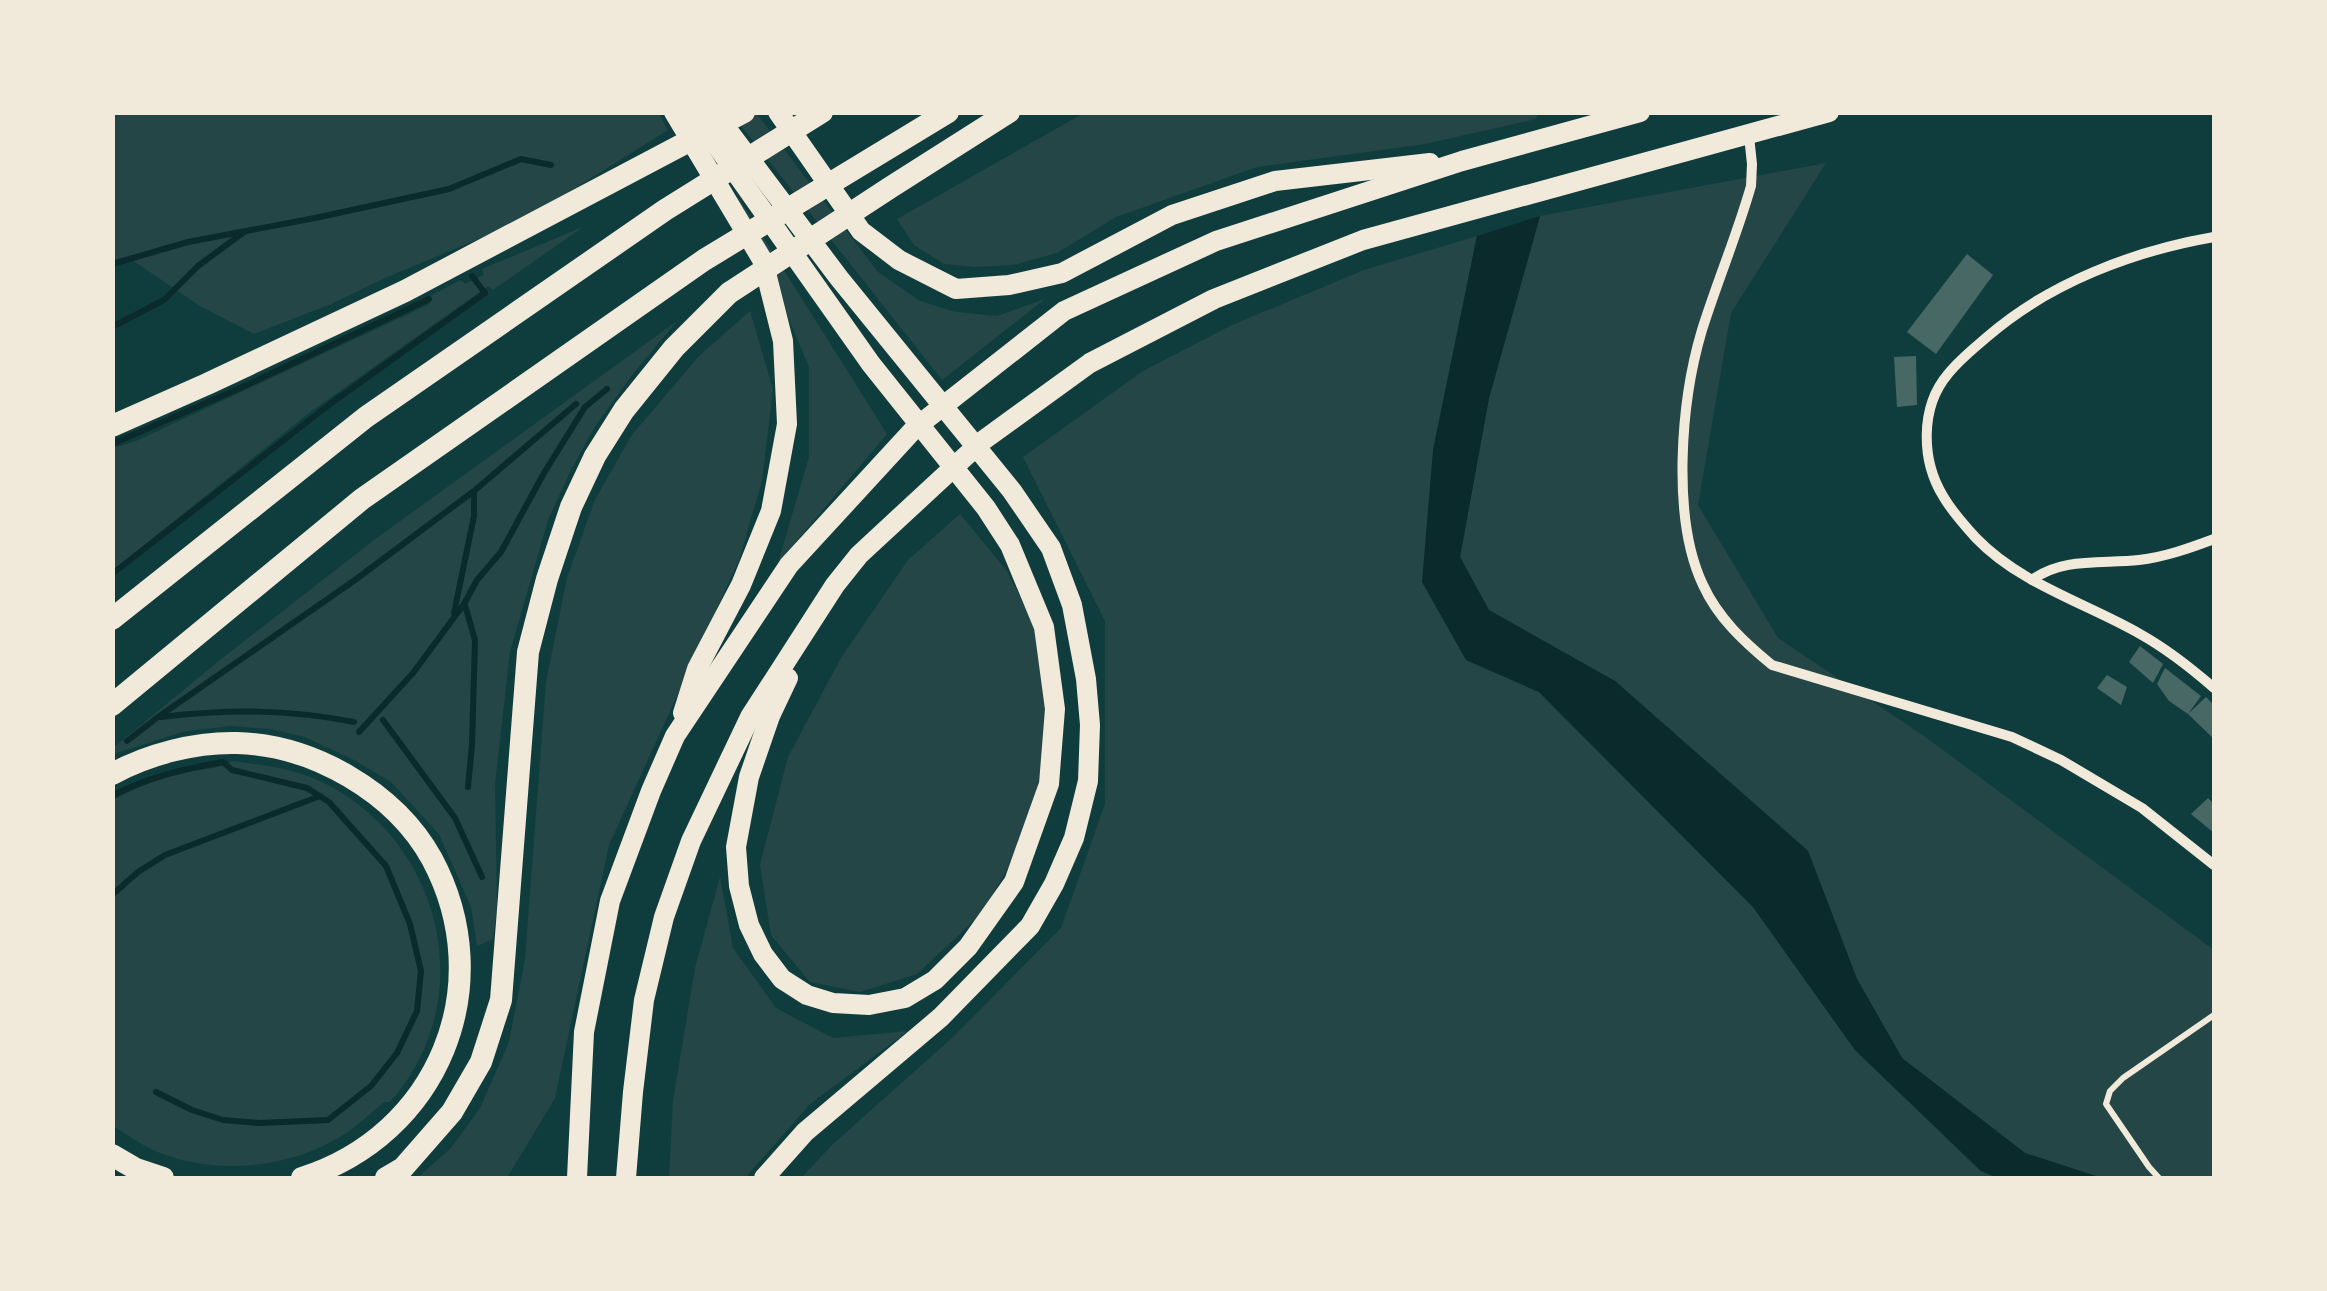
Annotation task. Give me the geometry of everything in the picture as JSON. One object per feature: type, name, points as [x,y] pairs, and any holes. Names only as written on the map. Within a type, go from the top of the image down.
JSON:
[{"type":"highway","points":[[577,1178],[584,1032],[610,900],[675,736],[696,669],[741,585],[771,511],[788,424],[782,341],[763,261],[674,112]]},
{"type":"highway","points":[[693,112],[871,364],[986,508],[1010,544],[1044,626],[1055,709],[1049,784],[1014,882],[968,947],[935,980],[905,998],[869,1005],[833,1003],[807,995],[782,978],[749,925],[739,886],[736,847],[749,778],[770,716],[835,585]]},
{"type":"highway","points":[[714,112],[839,278],[1012,491],[1051,548],[1072,605],[1090,724],[1088,780],[1074,838],[1030,926],[941,1017],[806,1132],[764,1178]]},
{"type":"highway","points":[[112,426],[404,291],[744,112]]},
{"type":"highway","points":[[778,112],[861,231],[899,260],[956,290],[1008,286],[1062,273],[1172,215],[1274,181],[1462,161]]},
{"type":"highway","points":[[112,618],[366,417],[665,210],[822,112]]},
{"type":"highway","points":[[112,705],[362,499],[704,260],[948,112]]},
{"type":"highway","points":[[386,1178],[403,1168],[452,1112],[482,1062],[502,1000],[528,652],[571,507],[596,456],[624,410],[674,348],[730,293],[1009,112]]},
{"type":"highway","points":[[675,736],[789,564],[915,428],[1064,311],[1216,241],[1462,161],[1640,112]]},
{"type":"highway","points":[[626,1178],[644,1000],[664,917],[691,840],[750,717],[835,585],[860,555],[982,442],[1090,363],[1214,299],[1364,240],[1829,112]]},
{"type":"highway","points":[[112,774],[133,763],[184,748],[237,743],[278,750],[318,761],[374,792],[412,830],[431,858],[446,893],[458,942],[459,998],[447,1044],[425,1090],[387,1131],[354,1156],[302,1178]]},
{"type":"highway","points":[[112,1155],[163,1178]]},
{"type":"street","points":[[1749,136],[1751,186],[1702,332],[1685,428],[1683,485],[1688,539],[1702,585],[1723,619],[1772,665],[2012,738],[2061,760],[2142,808],[2214,864]]},
{"type":"street","points":[[2214,237],[2117,263],[2013,314],[1946,376],[1936,391],[1926,430],[1933,475],[1943,497],[1978,539],[2032,580],[2141,634],[2214,688]]},
{"type":"street","points":[[2032,580],[2058,566],[2140,560],[2214,538]]},
{"type":"lane","points":[[2159,1178],[2106,1104],[2110,1091],[2214,1014]]},
{"type":"shaded area","points":[[658,112],[668,130],[524,220],[254,334],[200,306],[132,260],[113,264],[112,113]]},
{"type":"shaded area","points":[[731,113],[756,113],[878,272],[920,301],[956,312],[997,316],[1045,299],[942,380]]},
{"type":"shaded area","points":[[1084,113],[1538,113],[1536,119],[1425,144],[1257,167],[1116,217],[1057,253],[1013,265],[944,264],[914,245],[897,219]]},
{"type":"shaded area","points":[[1826,163],[1731,313],[1698,505],[1778,638],[1924,736],[2214,950],[2214,1178],[2102,1178],[2025,1153],[1902,1058],[1857,979],[1808,851],[1615,681],[1489,611],[1460,557],[1489,398],[1540,216]]},
{"type":"shaded area","points":[[736,194],[887,434],[778,563],[809,457],[809,367]]},
{"type":"shaded area","points":[[1540,216],[1489,398],[1460,557],[1489,610],[1615,681],[1808,851],[1857,979],[1902,1058],[2025,1153],[2102,1178],[1998,1178],[1981,1171],[1855,1050],[1753,907],[1539,692],[1466,660],[1422,582],[1433,450],[1477,236]]},
{"type":"shaded area","points":[[583,227],[493,290],[488,286],[309,413],[113,570],[113,448],[136,441],[430,304],[428,297],[461,280],[465,284],[484,275],[482,269]]},
{"type":"shaded area","points":[[1477,236],[1433,450],[1466,660],[1539,692],[1753,907],[1855,1050],[1981,1171],[1998,1178],[801,1178],[833,1144],[952,1038],[1061,928],[1105,804],[1105,621],[1023,457],[1143,371],[1232,325],[1364,270]]},
{"type":"shaded area","points":[[750,311],[773,389],[762,481],[739,560],[609,845],[555,1098],[507,1178],[417,1178],[451,1148],[480,1108],[509,1042],[525,959],[546,682],[567,578],[594,502],[631,436],[699,356]]},
{"type":"shaded area","points":[[677,321],[594,428],[548,520],[510,652],[495,784],[497,909],[493,939],[477,946],[471,907],[439,834],[391,782],[354,760],[305,737],[231,726],[186,731],[113,754],[113,748],[220,660],[374,540]]},
{"type":"shaded area","points":[[960,514],[1007,571],[1045,646],[1052,724],[1025,839],[981,914],[917,974],[860,992],[810,982],[771,935],[760,865],[788,757],[841,658],[908,560]]},
{"type":"shaded area","points":[[232,761],[311,777],[363,809],[396,843],[421,882],[436,926],[440,971],[435,1017],[418,1061],[390,1102],[384,1102],[326,1145],[278,1161],[227,1166],[201,1164],[153,1150],[113,1126],[112,801],[164,777]]},
{"type":"shaded area","points":[[720,877],[733,948],[776,1008],[833,1038],[908,1031],[810,1104],[745,1178],[669,1178],[673,1101],[695,968]]},
{"type":"building","points":[[1967,254],[1993,275],[1936,354],[1907,332]]},
{"type":"building","points":[[1916,356],[1917,405],[1897,407],[1894,357]]},
{"type":"building","points":[[2140,646],[2163,664],[2153,683],[2129,662]]},
{"type":"building","points":[[2165,668],[2201,696],[2188,714],[2169,701],[2157,684]]},
{"type":"building","points":[[2107,675],[2127,687],[2121,705],[2097,688]]},
{"type":"building","points":[[2206,697],[2214,705],[2214,739],[2188,714]]},
{"type":"building","points":[[2208,798],[2214,804],[2214,833],[2191,814]]},
{"type":"waterway","points":[[112,264],[188,242],[449,189],[521,159],[551,165]]},
{"type":"waterway","points":[[112,327],[164,300],[198,266],[244,232]]},
{"type":"waterway","points":[[112,574],[330,404],[485,293],[472,276]]},
{"type":"waterway","points":[[112,444],[429,299]]},
{"type":"waterway","points":[[359,732],[413,673],[464,604],[477,580],[501,552],[585,407],[607,389]]},
{"type":"waterway","points":[[127,741],[474,491],[576,404]]},
{"type":"waterway","points":[[454,613],[474,516],[474,492]]},
{"type":"waterway","points":[[465,605],[475,640],[468,787]]},
{"type":"waterway","points":[[161,717],[258,712],[354,722]]},
{"type":"waterway","points":[[383,720],[455,818],[482,877]]},
{"type":"waterway","points":[[112,796],[166,775],[223,762],[232,770],[307,788],[329,802],[386,866],[410,924],[421,971],[417,1011],[397,1053],[371,1086],[328,1120],[223,1120],[156,1092]]},
{"type":"waterway","points":[[112,895],[165,855],[320,796]]}]
